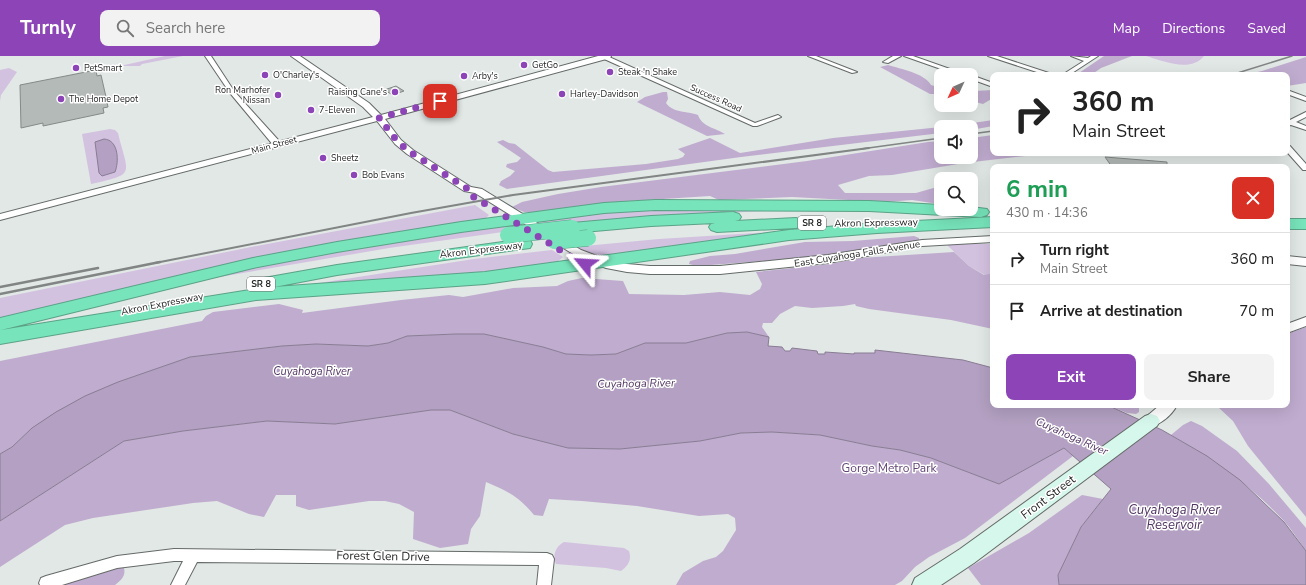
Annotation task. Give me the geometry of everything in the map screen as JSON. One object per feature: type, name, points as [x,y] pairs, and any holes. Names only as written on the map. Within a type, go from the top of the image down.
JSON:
[{"type":"highway","points":[[0,325],[132,291],[253,263],[364,242],[484,224],[515,225],[604,208],[675,205],[869,206],[990,217]]},
{"type":"highway","points":[[484,224],[492,217],[493,208]]},
{"type":"highway","name":"Akron Expressway","points":[[0,325],[515,225],[572,228],[651,221],[873,212],[990,217]]},
{"type":"highway","points":[[1290,215],[1306,215]]},
{"type":"highway","points":[[0,336],[256,294],[446,282],[550,269],[585,259],[789,235],[990,217]]},
{"type":"highway","name":"Akron Expressway","points":[[0,336],[330,271],[524,244],[640,232],[786,223],[990,217]]},
{"type":"highway","points":[[1290,224],[1306,224]]},
{"type":"main road","name":"Front Street","points":[[923,585],[967,556],[1151,421]]},
{"type":"street","points":[[208,56],[232,92],[277,144]]},
{"type":"street","points":[[295,56],[358,98],[379,118],[398,142],[410,152],[468,189],[478,191],[515,225]]},
{"type":"street","name":"Main Street","points":[[0,216],[379,118],[605,56]]},
{"type":"street","name":"Success Road","points":[[605,56],[755,125],[778,117]]},
{"type":"street","points":[[811,56],[854,72]]},
{"type":"street","points":[[886,62],[898,56]]},
{"type":"street","points":[[907,56],[943,68]]},
{"type":"street","points":[[991,56],[1042,72]]},
{"type":"street","points":[[1074,56],[1088,60]]},
{"type":"street","points":[[1070,72],[1095,56]]},
{"type":"street","points":[[978,80],[990,84]]},
{"type":"street","points":[[1290,93],[1306,98]]},
{"type":"street","points":[[1290,122],[1306,114]]},
{"type":"street","points":[[1290,124],[1306,128]]},
{"type":"street","points":[[1290,151],[1306,168]]},
{"type":"street","points":[[468,189],[469,194],[493,208],[515,225]]},
{"type":"street","name":"East Cuyahoga Falls Avenue","points":[[515,225],[585,259],[605,271],[650,278],[677,278],[703,275],[720,270],[828,259],[922,243],[990,239]]},
{"type":"street","points":[[1290,260],[1306,262]]},
{"type":"street","points":[[1290,328],[1306,322]]},
{"type":"street","name":"Front Street","points":[[1151,421],[1166,408]]},
{"type":"street","points":[[178,585],[193,555]]},
{"type":"street","name":"Forest Glen Drive","points":[[46,583],[117,562],[148,557],[193,555],[547,559],[544,585]]},
{"type":"shaded area","points":[[165,56],[183,56],[142,64],[140,66],[120,66]]},
{"type":"shaded area","points":[[1146,56],[1204,56],[1192,64],[1184,65],[1169,63]]},
{"type":"shaded area","points":[[9,68],[17,72],[1,95],[0,101],[0,70]]},
{"type":"shaded area","points":[[110,129],[115,130],[118,133],[126,170],[122,175],[116,178],[91,184],[82,134]]},
{"type":"shaded area","points":[[475,205],[489,215],[485,219],[0,318],[0,298],[251,247]]},
{"type":"shaded area","points":[[615,210],[784,210],[706,214],[544,227],[533,221]]},
{"type":"shaded area","points":[[508,224],[518,230],[389,248],[208,279],[208,277],[294,258]]},
{"type":"shaded area","points":[[786,231],[601,258],[574,247],[659,239]]},
{"type":"shaded area","points":[[946,244],[990,244],[990,274],[985,275],[969,266]]},
{"type":"shaded area","points":[[552,250],[563,257],[557,262],[479,276],[300,286],[474,259]]},
{"type":"shaded area","points":[[564,542],[624,548],[629,551],[630,560],[626,567],[621,571],[606,568],[556,564],[554,557],[556,551]]},
{"type":"green space","points":[[1104,56],[1132,56],[1101,68],[1095,72],[1080,72]]},
{"type":"green space","points":[[1306,57],[1306,83],[1290,86],[1290,72],[1258,72]]},
{"type":"green space","points":[[888,65],[918,74],[934,86],[934,94],[930,94],[880,67]]},
{"type":"green space","points":[[990,90],[990,100],[983,104],[978,103],[978,91]]},
{"type":"green space","points":[[667,92],[668,99],[666,103],[672,109],[698,115],[706,125],[725,134],[707,136],[637,102],[645,97]]},
{"type":"green space","points":[[990,120],[990,127],[978,129],[978,122]]},
{"type":"green space","points":[[934,128],[934,134],[741,157],[507,189],[499,185],[501,181],[515,171],[506,167],[507,164],[517,162],[521,158],[497,142],[503,140],[515,144],[548,170],[553,172],[646,164],[678,159],[683,157],[685,154],[678,149],[710,138],[740,153],[833,138]]},
{"type":"green space","points":[[990,135],[990,156],[1026,156],[978,161],[978,137]]},
{"type":"green space","points":[[934,142],[934,164],[958,164],[892,175],[869,176],[838,185],[845,193],[916,193],[934,188],[934,203],[912,200],[886,202],[792,197],[719,200],[710,196],[616,202],[537,213],[524,212],[512,207],[522,202],[601,187],[807,161]]},
{"type":"green space","points":[[914,236],[919,238],[919,240],[819,257],[697,266],[689,264],[690,261],[710,256],[735,254],[805,242],[853,241]]},
{"type":"green space","points":[[954,252],[969,266],[984,275],[990,274],[990,328],[951,320],[869,309],[856,306],[855,304],[812,308],[795,306],[780,314],[772,323],[763,323],[762,327],[769,337],[747,332],[727,333],[686,343],[645,343],[616,354],[566,354],[543,347],[484,334],[456,334],[407,336],[388,343],[368,346],[316,344],[282,346],[190,357],[118,382],[32,428],[12,447],[0,454],[0,361],[202,321],[206,316],[213,312],[279,304],[303,310],[302,313],[449,295],[463,297],[513,288],[557,286],[568,281],[582,278],[623,281],[629,294],[684,295],[720,292],[750,295],[760,289],[762,284],[756,272],[830,264],[860,258]]},
{"type":"green space","points":[[1306,327],[1306,517],[1248,446],[1233,421],[1219,408],[1290,408],[1290,333]]},
{"type":"green space","points":[[1114,408],[1139,408],[1139,412],[1136,414],[1127,413]]},
{"type":"green space","name":"Gorge Metro Park","points":[[431,410],[450,410],[513,434],[568,448],[620,449],[700,441],[741,433],[772,432],[820,435],[872,446],[900,450],[931,458],[999,484],[1064,448],[1073,456],[965,538],[929,557],[915,567],[902,581],[895,585],[676,585],[683,573],[703,561],[716,557],[723,551],[736,530],[735,518],[728,514],[699,516],[637,506],[549,499],[543,516],[534,515],[513,495],[486,482],[480,516],[471,529],[468,544],[440,548],[413,539],[414,512],[399,504],[385,501],[369,501],[309,510],[296,506],[296,495],[276,495],[264,517],[249,514],[217,501],[193,503],[93,518],[65,525],[0,567],[0,521],[124,441],[183,431],[267,421],[335,424]]},
{"type":"green space","points":[[1191,421],[1202,426],[1237,451],[1269,484],[1306,528],[1306,551],[1284,521],[1259,496],[1231,474],[1171,435],[1183,425]]},
{"type":"green space","points":[[1082,495],[1103,499],[1081,527],[1058,575],[1059,585],[981,585],[968,568],[1029,533]]},
{"type":"green space","points":[[118,568],[124,568],[124,576],[115,585],[60,585]]},
{"type":"water","points":[[104,139],[113,143],[117,152],[117,163],[115,172],[102,176],[99,173],[95,142]]},
{"type":"water","name":"Cuyahoga River Reservoir","points":[[747,332],[769,337],[768,346],[782,347],[785,351],[790,351],[792,348],[817,351],[818,354],[825,354],[825,352],[854,354],[875,353],[875,350],[963,360],[990,367],[990,408],[1114,408],[1162,430],[1207,456],[1240,480],[1284,522],[1306,551],[1306,585],[1059,585],[1058,575],[1081,527],[1111,489],[1064,448],[999,484],[931,458],[900,450],[872,446],[820,435],[772,432],[741,433],[700,441],[620,449],[568,448],[513,434],[450,410],[431,410],[335,424],[267,421],[183,431],[124,441],[0,521],[0,454],[12,447],[32,428],[56,412],[85,396],[118,382],[190,357],[282,346],[316,344],[368,346],[388,343],[407,336],[456,334],[484,334],[543,347],[566,354],[616,354],[645,343],[686,343],[727,333]]},
{"type":"building","name":"The Home Depot","points":[[96,70],[97,76],[101,75],[108,107],[103,108],[104,113],[43,126],[43,123],[21,128],[20,85]]},
{"type":"building","name":"Raising Cane's","points":[[396,86],[404,91],[393,95],[384,90]]},
{"type":"building","points":[[1105,157],[1167,162],[1167,164],[1110,164]]},
{"type":"railway","points":[[1241,72],[1292,56]]},
{"type":"railway","points":[[978,133],[990,131]]},
{"type":"railway","points":[[861,149],[934,139]]},
{"type":"railway","points":[[155,263],[411,213],[513,195],[869,148]]},
{"type":"railway","points":[[155,263],[160,262]]},
{"type":"railway","points":[[0,294],[155,263]]},
{"type":"railway","points":[[0,287],[98,268]]},
{"type":"place","name":"GetGo","points":[[524,65]]},
{"type":"place","name":"PetSmart","points":[[76,68]]},
{"type":"place","name":"Steak 'n Shake","points":[[610,72]]},
{"type":"place","name":"O'Charley's","points":[[265,75]]},
{"type":"place","name":"Arby's","points":[[464,76]]},
{"type":"place","name":"Raising Cane's","points":[[395,92]]},
{"type":"place","name":"Harley-Davidson","points":[[562,94]]},
{"type":"place","name":"Ron Marhofer Nissan","points":[[278,95]]},
{"type":"place","name":"The Home Depot","points":[[61,99]]},
{"type":"place","name":"7-Eleven","points":[[311,110]]},
{"type":"place","name":"Sheetz","points":[[323,158]]},
{"type":"place","name":"Bob Evans","points":[[354,175]]},
{"type":"route","points":[[440,101],[379,118],[398,142],[410,152],[468,189],[469,194],[585,264]]},
{"type":"water label","name":"Cuyahoga River","points":[[312,371]]},
{"type":"water label","name":"Cuyahoga River","points":[[636,383]]},
{"type":"water label","name":"Cuyahoga River","points":[[1072,436]]}]
